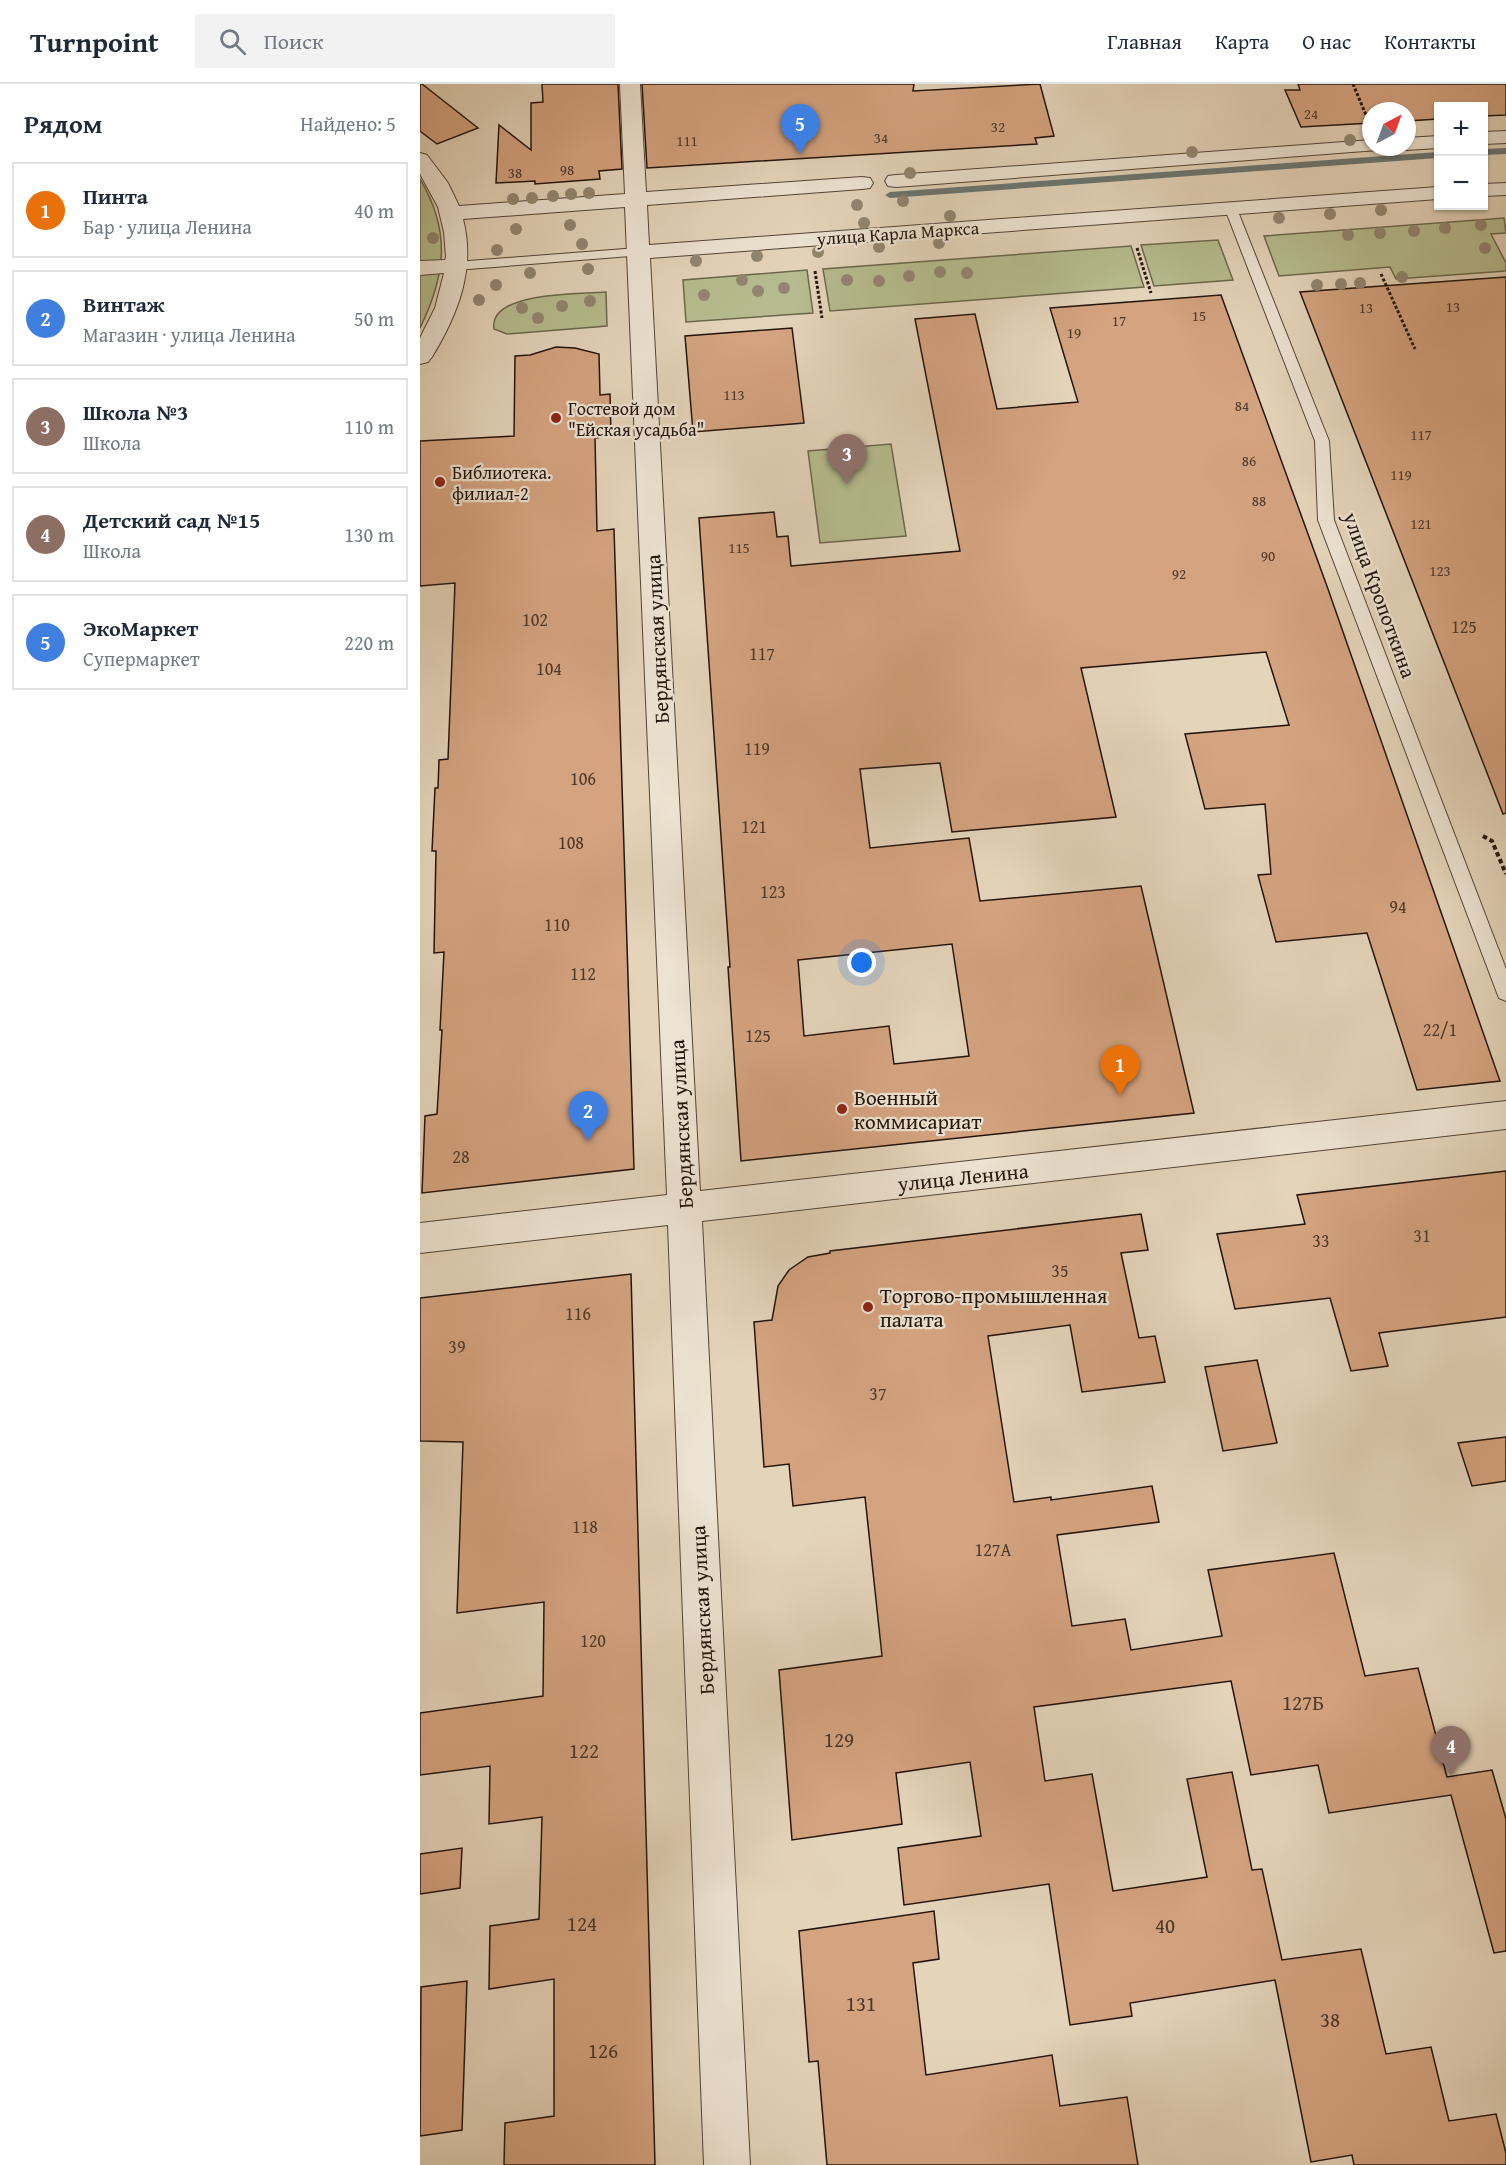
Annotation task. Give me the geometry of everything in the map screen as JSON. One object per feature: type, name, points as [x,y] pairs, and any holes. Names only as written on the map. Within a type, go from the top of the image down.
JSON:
[{"type":"street","name":"Бердянская улица","points":[[630,84],[685,1208],[727,2165]]},
{"type":"street","points":[[1488,138],[1506,137]]},
{"type":"street","points":[[1416,143],[1434,142]]},
{"type":"street","points":[[896,181],[1362,148]]},
{"type":"street","points":[[420,159],[439,185],[452,213],[457,238],[454,281],[444,314],[420,357]]},
{"type":"street","points":[[452,213],[862,183]]},
{"type":"street","points":[[1488,190],[1506,189]]},
{"type":"street","name":"улица Карла Маркса","points":[[638,252],[1434,194]]},
{"type":"street","points":[[420,268],[456,266]]},
{"type":"street","name":"улица Ленина","points":[[420,1238],[1506,1115]]},
{"type":"lane","name":"улица Кропоткина","points":[[1231,209],[1322,441],[1326,520],[1506,993]]},
{"type":"lane","name":"улица Карла Маркса","points":[[456,266],[638,252]]},
{"type":"path","points":[[1353,84],[1362,106]]},
{"type":"path","points":[[1134,240],[1151,292]]},
{"type":"path","points":[[814,264],[822,318]]},
{"type":"path","points":[[1381,274],[1415,350]]},
{"type":"green space","points":[[420,179],[437,217],[441,253],[440,271],[435,290],[420,328]]},
{"type":"green space","points":[[1504,218],[1506,233],[1491,234],[1506,263],[1506,271],[1396,279],[1390,267],[1279,276],[1264,236]]},
{"type":"green space","points":[[1218,240],[1233,280],[1154,286],[1141,245]]},
{"type":"green space","points":[[1131,246],[1144,287],[830,311],[823,269]]},
{"type":"green space","points":[[807,270],[813,313],[686,322],[683,280]]},
{"type":"green space","points":[[606,292],[607,326],[507,334],[494,329],[496,317],[506,307],[521,301],[539,297]]},
{"type":"green space","points":[[891,444],[906,536],[820,543],[808,451]]},
{"type":"building","points":[[420,84],[478,128],[437,144],[420,131]]},
{"type":"building","points":[[542,84],[618,84],[622,169],[599,171],[600,179],[535,184],[535,181],[496,183],[499,125],[531,150],[531,103],[543,102]]},
{"type":"building","points":[[642,84],[914,84],[913,91],[1040,84],[1054,136],[1035,138],[1037,144],[647,168]]},
{"type":"building","points":[[1298,84],[1506,84],[1506,115],[1488,116],[1488,102],[1434,102],[1434,119],[1416,120],[1416,102],[1362,102],[1362,124],[1301,127],[1285,90],[1300,90]]},
{"type":"building","points":[[1506,277],[1506,813],[1503,814],[1300,292]]},
{"type":"building","points":[[1221,295],[1328,589],[1500,1081],[1417,1090],[1367,933],[1276,942],[1258,875],[1271,874],[1265,804],[1205,809],[1185,734],[1289,725],[1266,652],[1081,668],[1116,817],[952,832],[940,763],[860,769],[870,848],[969,838],[980,901],[1141,886],[1194,1113],[741,1161],[699,518],[774,512],[777,537],[788,536],[791,566],[960,551],[915,319],[975,314],[997,409],[1078,402],[1050,308]],"holes":[[[952,944],[969,1056],[894,1064],[889,1026],[804,1036],[798,960]]]},
{"type":"building","points":[[792,328],[804,423],[693,432],[685,336]]},
{"type":"building","points":[[556,347],[575,348],[599,354],[600,395],[610,394],[611,436],[595,438],[597,531],[614,529],[634,1169],[422,1193],[425,1116],[437,1114],[442,1030],[440,1030],[444,952],[434,953],[436,851],[432,851],[435,788],[438,788],[439,760],[448,759],[455,583],[420,586],[420,441],[514,436],[515,356],[530,355]]},
{"type":"building","points":[[1506,1171],[1506,1317],[1379,1333],[1388,1366],[1351,1371],[1330,1298],[1235,1309],[1217,1234],[1305,1224],[1297,1195]]},
{"type":"building","points":[[1141,1214],[1148,1250],[1121,1253],[1139,1338],[1155,1336],[1165,1382],[1082,1392],[1070,1325],[988,1336],[1014,1502],[1051,1497],[1051,1500],[1152,1486],[1159,1522],[1057,1535],[1072,1626],[1125,1619],[1131,1650],[1222,1636],[1208,1570],[1334,1553],[1365,1676],[1418,1668],[1447,1777],[1492,1770],[1506,1819],[1506,1951],[1494,1953],[1451,1795],[1329,1813],[1318,1765],[1251,1775],[1231,1681],[1034,1707],[1045,1781],[1092,1774],[1113,1891],[1207,1877],[1187,1779],[1232,1772],[1252,1870],[1262,1869],[1282,1960],[1361,1949],[1386,2054],[1431,2047],[1449,2121],[1496,2114],[1506,2153],[1506,2165],[1354,2165],[1352,2155],[1311,2162],[1275,1980],[1130,2003],[1132,2016],[1070,2025],[1049,1884],[904,1905],[898,1848],[981,1836],[970,1762],[896,1773],[902,1824],[792,1840],[779,1670],[882,1656],[865,1497],[793,1506],[789,1464],[764,1467],[754,1322],[772,1320],[778,1286],[789,1270],[808,1257],[830,1253],[830,1251]]},
{"type":"building","points":[[631,1274],[655,2165],[504,2165],[505,2123],[554,2116],[554,1979],[489,1989],[490,1926],[539,1919],[542,1817],[489,1824],[490,1766],[420,1775],[420,1713],[543,1696],[544,1602],[457,1613],[463,1442],[420,1441],[420,1298]]},
{"type":"building","points":[[1257,1360],[1277,1443],[1223,1451],[1205,1367]]},
{"type":"building","points":[[1506,1437],[1506,1481],[1472,1486],[1458,1443]]},
{"type":"building","points":[[462,1848],[460,1888],[420,1894],[420,1854]]},
{"type":"building","points":[[934,1911],[939,1959],[913,1963],[926,2075],[1052,2055],[1060,2106],[1127,2097],[1138,2165],[827,2165],[818,2061],[809,2062],[799,1931]]},
{"type":"building","points":[[467,1981],[462,2130],[420,2136],[421,1987]]},
{"type":"waterway","points":[[1488,152],[1506,151]]},
{"type":"waterway","points":[[890,195],[1434,155]]},
{"type":"place","name":"ЭкоМаркет","points":[[800,154]]},
{"type":"place","name":"Гостевой дом \"Ейская усадьба\"","points":[[556,418]]},
{"type":"place","name":"Библиотека. филиал-2","points":[[440,482]]},
{"type":"place","name":"Школа №3","points":[[847,484]]},
{"type":"place","name":"Пинта","points":[[1120,1095]]},
{"type":"place","name":"Военный коммисариат","points":[[842,1109]]},
{"type":"place","name":"Винтаж","points":[[588,1141]]},
{"type":"place","name":"Торгово-промышленная палата","points":[[868,1307]]},
{"type":"place","name":"Детский сад №15","points":[[1451,1776]]}]
